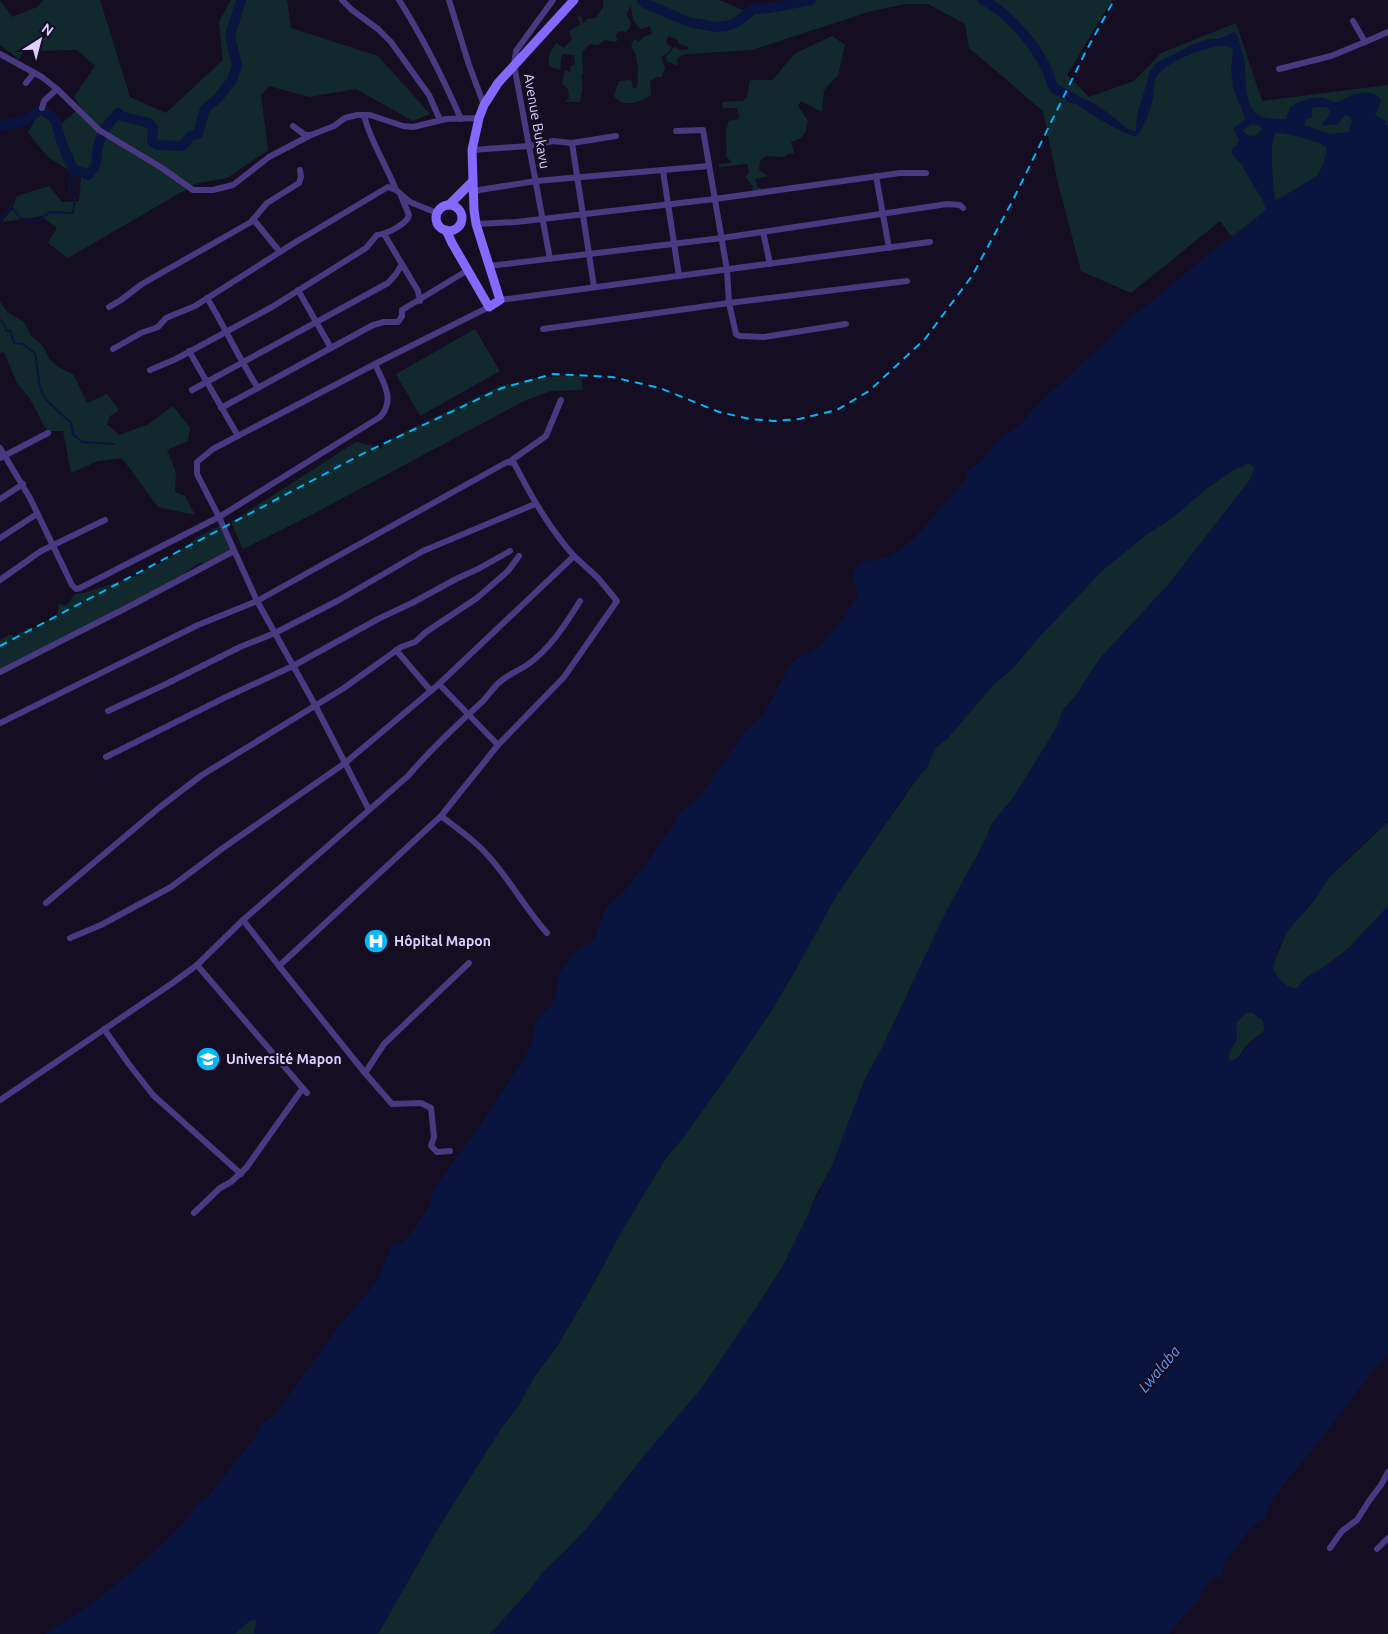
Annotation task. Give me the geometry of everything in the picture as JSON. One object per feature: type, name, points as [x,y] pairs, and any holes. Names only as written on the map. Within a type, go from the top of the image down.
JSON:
[{"type":"street","points":[[342,0],[391,42],[429,95],[440,120]]},
{"type":"street","points":[[399,0],[417,28],[442,75],[461,119]]},
{"type":"street","points":[[449,0],[469,65],[484,105]]},
{"type":"street","name":"Avenue Bukavu","points":[[550,258],[514,65],[516,51],[553,0]]},
{"type":"street","points":[[500,300],[476,224],[472,198],[472,150],[479,118],[484,105],[498,83],[574,0]]},
{"type":"street","points":[[1353,22],[1365,42]]},
{"type":"street","points":[[1279,69],[1331,56],[1388,32]]},
{"type":"street","points":[[0,54],[34,73],[57,89],[107,136],[162,168],[193,190],[213,190],[233,185],[269,157],[335,125],[346,117],[364,115],[413,127],[440,120],[479,118]]},
{"type":"street","points":[[26,83],[34,73]]},
{"type":"street","points":[[42,108],[44,101],[57,89]]},
{"type":"street","points":[[150,370],[176,359],[272,307],[366,248],[377,234],[384,234],[409,218],[389,170],[366,125],[364,115]]},
{"type":"street","points":[[293,126],[305,135],[311,135]]},
{"type":"street","points":[[676,131],[703,130],[727,270],[729,303],[736,334],[739,336],[764,337],[846,324]]},
{"type":"street","points":[[472,150],[529,146],[553,141],[572,143],[616,136]]},
{"type":"street","points":[[572,143],[594,288]]},
{"type":"street","points":[[446,230],[455,229],[472,198],[479,190],[536,181],[709,166]]},
{"type":"street","points":[[109,307],[142,284],[247,224],[267,203],[299,183],[302,177],[300,170]]},
{"type":"street","points":[[663,171],[679,276]]},
{"type":"street","points":[[461,219],[476,224],[543,219],[715,200],[900,173],[926,173]]},
{"type":"street","points":[[876,176],[889,248]]},
{"type":"street","points":[[472,182],[449,205],[441,208],[437,213],[436,220],[446,230],[488,306]]},
{"type":"street","points":[[113,349],[141,333],[158,327],[166,318],[193,307],[388,187],[398,192],[410,202],[437,213]]},
{"type":"street","points":[[489,266],[722,238],[946,204],[960,205],[963,208]]},
{"type":"street","points":[[449,205],[457,208],[461,219]]},
{"type":"street","points":[[253,219],[280,252]]},
{"type":"street","points":[[763,232],[770,264]]},
{"type":"street","points":[[384,234],[418,291],[420,301]]},
{"type":"street","points":[[368,810],[315,705],[257,601],[219,517],[197,474],[196,462],[213,449],[500,300],[930,242]]},
{"type":"street","points":[[192,390],[388,283],[402,264]]},
{"type":"street","points":[[221,408],[374,324],[398,322],[402,316],[402,310],[420,301],[468,270]]},
{"type":"street","points":[[543,329],[907,281]]},
{"type":"street","points":[[298,290],[331,348]]},
{"type":"street","points":[[207,298],[227,330],[242,363],[258,388]]},
{"type":"street","points":[[188,351],[238,436]]},
{"type":"street","points":[[0,448],[2,456],[23,484],[72,585],[76,589],[219,517],[380,417],[386,411],[388,404],[387,391],[374,364]]},
{"type":"street","points":[[0,723],[198,625],[257,601],[509,462],[546,436],[562,400]]},
{"type":"street","points":[[2,456],[48,433]]},
{"type":"street","points":[[279,966],[441,816],[498,745],[564,677],[617,601],[598,578],[559,539],[535,504],[514,463],[509,462]]},
{"type":"street","points":[[0,499],[23,484]]},
{"type":"street","points":[[108,711],[240,647],[275,633],[339,600],[423,551],[535,504]]},
{"type":"street","points":[[0,538],[37,514]]},
{"type":"street","points":[[0,580],[32,556],[105,520]]},
{"type":"street","points":[[0,672],[234,551]]},
{"type":"street","points":[[106,757],[224,698],[294,666],[378,619],[412,604],[510,551]]},
{"type":"street","points":[[46,903],[160,807],[202,775],[344,688],[396,650],[415,642],[426,632],[477,598],[508,571],[519,556]]},
{"type":"street","points":[[70,938],[102,925],[170,887],[345,763],[439,684],[574,556]]},
{"type":"street","points":[[0,1100],[197,965],[244,920],[408,776],[485,699],[500,681],[527,665],[539,655],[568,621],[580,601]]},
{"type":"street","points":[[396,650],[431,691]]},
{"type":"street","points":[[439,684],[498,745]]},
{"type":"street","points":[[441,816],[473,841],[491,859],[547,933]]},
{"type":"street","points":[[244,920],[365,1073],[392,1104],[421,1103],[431,1108],[434,1137],[431,1146],[437,1152],[450,1151]]},
{"type":"street","points":[[365,1073],[384,1044],[469,963]]},
{"type":"street","points":[[194,1213],[220,1188],[241,1174],[305,1090],[197,965]]},
{"type":"street","points":[[104,1028],[153,1095],[241,1174]]},
{"type":"street","points":[[1330,1548],[1342,1531],[1357,1520],[1388,1472]]},
{"type":"street","points":[[1377,1549],[1388,1538]]},
{"type":"green space","points":[[0,0],[12,17],[37,7],[43,0],[100,0],[130,97],[166,113],[223,60],[219,22],[231,0],[287,0],[291,28],[378,56],[430,114],[413,121],[356,89],[309,97],[269,86],[261,95],[268,150],[227,178],[197,183],[68,258],[48,243],[57,228],[41,216],[2,222],[12,209],[17,196],[49,186],[62,202],[79,201],[81,178],[48,157],[28,133],[38,114],[53,113],[61,124],[81,107],[74,97],[95,66],[77,50],[24,51],[19,59],[0,45]]},
{"type":"green space","points":[[603,0],[719,0],[743,10],[785,0],[1112,0],[1067,75],[1089,97],[1134,81],[1161,53],[1236,23],[1262,101],[1388,85],[1388,125],[1325,161],[1317,177],[1275,202],[1232,237],[1220,221],[1131,293],[1081,271],[1057,179],[1043,111],[969,48],[965,24],[928,4],[905,4],[868,12],[752,50],[686,54],[680,56],[677,60],[678,66],[667,61],[666,55],[670,53],[672,48],[676,47],[679,50],[687,50],[689,47],[679,44],[678,40],[668,36],[666,43],[671,47],[669,52],[661,57],[665,68],[662,77],[657,77],[650,81],[650,96],[640,101],[626,103],[614,96],[619,81],[631,80],[633,88],[637,88],[637,61],[631,46],[634,39],[639,42],[643,37],[652,34],[650,26],[640,29],[633,20],[631,6],[626,14],[631,23],[629,29],[626,32],[620,31],[615,35],[618,39],[616,42],[605,40],[598,45],[590,44],[582,52],[583,72],[581,77],[583,84],[580,102],[566,102],[569,97],[568,89],[562,84],[565,70],[571,73],[570,67],[575,64],[574,55],[562,54],[560,70],[550,67],[550,54],[556,43],[564,48],[572,39],[569,31],[581,24],[577,17],[581,16],[583,24],[587,19],[596,18],[603,7]]},
{"type":"green space","points":[[832,36],[845,45],[838,75],[824,90],[822,112],[801,101],[798,106],[808,121],[803,135],[791,142],[794,153],[784,157],[766,156],[760,161],[759,170],[768,176],[755,179],[758,187],[764,190],[752,192],[753,187],[746,177],[749,172],[747,164],[719,167],[719,164],[732,163],[726,156],[727,129],[729,121],[739,119],[737,108],[723,108],[722,102],[743,101],[747,97],[750,80],[773,80],[794,54]]},
{"type":"green space","points":[[0,301],[7,312],[24,322],[31,336],[42,345],[50,360],[58,367],[73,374],[87,403],[107,394],[119,410],[110,416],[107,424],[119,435],[147,425],[173,406],[190,428],[188,441],[167,450],[176,473],[175,492],[185,496],[195,515],[158,507],[122,458],[98,461],[71,473],[63,431],[47,431],[30,399],[17,383],[4,352],[0,353]]},
{"type":"green space","points":[[475,329],[500,371],[420,416],[396,374]]},
{"type":"green space","points":[[581,375],[583,390],[551,391],[524,401],[313,514],[243,549],[231,522],[356,442],[382,448],[382,443],[500,386],[535,378]]},
{"type":"green space","points":[[1249,463],[1255,467],[1250,480],[1168,585],[1094,667],[1077,694],[1063,710],[1057,727],[1013,798],[993,822],[944,916],[882,1048],[865,1079],[832,1166],[816,1195],[807,1218],[783,1266],[701,1389],[644,1456],[590,1525],[543,1572],[529,1591],[490,1634],[378,1634],[440,1525],[502,1427],[519,1405],[534,1377],[556,1348],[624,1227],[666,1158],[723,1082],[770,1013],[836,896],[927,767],[936,747],[947,739],[994,684],[1014,667],[1039,637],[1103,570],[1147,534],[1168,521],[1206,489],[1230,472]]},
{"type":"green space","points":[[224,524],[234,550],[205,563],[199,563],[178,578],[0,675],[0,640],[11,634],[17,639],[18,633],[28,628],[37,627],[57,615],[59,604],[66,606],[75,594],[84,593],[136,576],[152,565],[163,562],[203,534]]},
{"type":"green space","points":[[1388,822],[1388,906],[1349,948],[1297,988],[1289,987],[1280,980],[1273,970],[1287,931],[1315,899],[1325,882]]},
{"type":"green space","points":[[1247,1012],[1253,1013],[1263,1021],[1265,1029],[1248,1044],[1238,1057],[1231,1061],[1228,1058],[1235,1043],[1236,1023]]},
{"type":"green space","points":[[254,1619],[257,1621],[254,1634],[235,1634],[249,1621]]},
{"type":"water","name":"Lwalaba","points":[[1234,32],[1237,33],[1244,60],[1247,94],[1256,114],[1271,119],[1286,119],[1290,107],[1297,103],[1316,97],[1337,102],[1354,94],[1366,92],[1380,98],[1381,102],[1375,115],[1386,121],[1385,125],[1388,125],[1388,822],[1351,855],[1328,880],[1284,937],[1279,946],[1273,967],[1278,978],[1287,986],[1294,989],[1297,988],[1305,978],[1334,961],[1349,948],[1388,906],[1388,1356],[1371,1373],[1283,1485],[1269,1505],[1265,1519],[1254,1524],[1226,1560],[1222,1568],[1224,1573],[1222,1576],[1212,1580],[1201,1593],[1197,1603],[1182,1617],[1169,1634],[490,1634],[529,1591],[543,1572],[590,1525],[644,1456],[701,1389],[774,1281],[832,1166],[865,1079],[882,1048],[944,916],[993,822],[1013,798],[1057,727],[1063,710],[1077,694],[1100,658],[1168,585],[1250,480],[1255,467],[1249,463],[1230,472],[1206,489],[1174,517],[1147,534],[1103,570],[1039,637],[1014,667],[994,684],[947,739],[936,747],[927,767],[913,783],[836,896],[770,1013],[723,1082],[666,1158],[624,1227],[556,1348],[534,1377],[519,1405],[502,1427],[440,1525],[378,1634],[254,1634],[257,1621],[254,1619],[249,1621],[235,1634],[45,1634],[97,1600],[146,1559],[187,1520],[197,1504],[209,1496],[256,1436],[260,1425],[274,1416],[337,1329],[377,1281],[393,1245],[404,1242],[424,1215],[430,1205],[432,1193],[479,1127],[525,1057],[532,1042],[537,1019],[551,1006],[555,998],[559,973],[576,952],[594,940],[606,908],[624,892],[674,825],[679,814],[705,790],[745,731],[763,716],[792,662],[819,647],[845,617],[858,594],[853,578],[855,569],[868,561],[894,554],[904,547],[961,486],[967,478],[968,470],[984,459],[995,443],[1020,425],[1038,404],[1122,325],[1204,257],[1266,210],[1262,198],[1242,165],[1231,153],[1239,140],[1234,128],[1245,117],[1233,88],[1231,68],[1233,50],[1228,46],[1211,48],[1188,55],[1160,72],[1155,80],[1153,101],[1149,112],[1136,136],[1110,125],[1063,95],[1085,99],[1110,114],[1127,129],[1136,131],[1137,115],[1150,72],[1155,64],[1192,45],[1208,39],[1219,39]],"holes":[[[1327,107],[1330,111],[1322,123],[1324,126],[1338,124],[1345,115],[1349,116],[1352,120],[1348,132],[1331,134],[1304,125],[1306,119],[1312,117],[1312,108]],[[1252,124],[1260,126],[1262,130],[1253,136],[1246,134],[1243,130]],[[1276,133],[1288,134],[1311,140],[1327,148],[1323,167],[1317,176],[1275,201],[1272,165]],[[1247,1012],[1253,1013],[1263,1021],[1265,1029],[1263,1033],[1246,1047],[1237,1059],[1231,1061],[1228,1059],[1237,1039],[1236,1023]]]},
{"type":"waterway","points":[[0,126],[25,121],[41,109],[55,119],[62,144],[73,169],[88,175],[96,165],[99,142],[103,133],[118,113],[121,116],[150,124],[153,128],[152,141],[157,145],[183,146],[190,136],[198,134],[205,109],[218,98],[232,80],[237,66],[230,36],[241,0]]},
{"type":"waterway","points":[[642,0],[644,3],[689,22],[715,27],[735,23],[754,9],[770,8],[811,0]]},
{"type":"waterway","points":[[983,0],[1001,12],[1027,38],[1040,57],[1054,88],[1074,99]]},
{"type":"waterway","points":[[0,221],[11,206],[20,218],[38,221],[50,212],[73,213],[75,199],[70,192],[73,169]]},
{"type":"waterway","points":[[0,319],[6,327],[6,331],[11,331],[14,343],[23,344],[35,353],[40,387],[45,399],[71,423],[73,434],[82,442],[114,444]]},
{"type":"railway","points":[[0,646],[366,452],[502,388],[553,374],[612,377],[660,388],[719,412],[750,419],[774,421],[799,419],[837,410],[869,391],[925,339],[972,276],[1013,200],[1085,53],[1114,0]]},
{"type":"place","name":"Hôpital Mapon","points":[[376,941]]},
{"type":"place","name":"Université Mapon","points":[[208,1059]]}]
